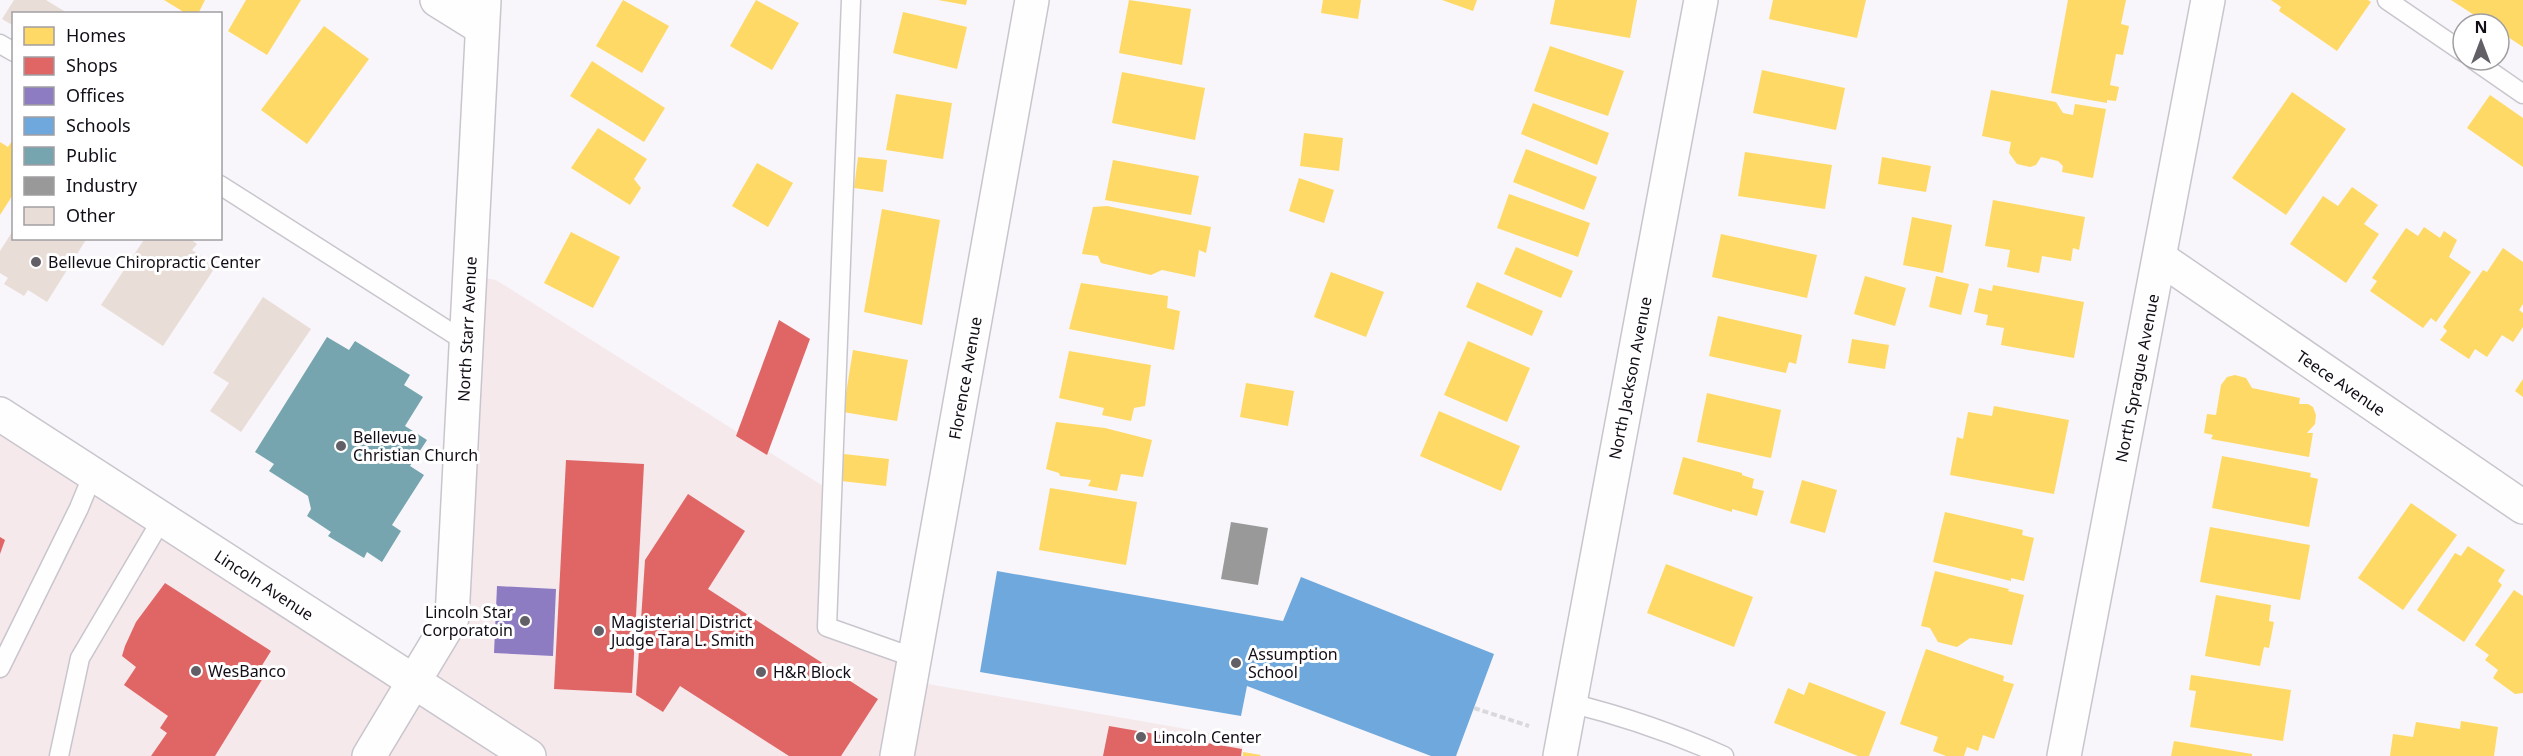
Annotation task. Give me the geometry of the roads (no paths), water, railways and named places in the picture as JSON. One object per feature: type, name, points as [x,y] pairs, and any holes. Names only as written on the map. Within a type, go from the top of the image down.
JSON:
[{"type":"street","points":[[437,0],[483,14]]},
{"type":"street","name":"Florence Avenue","points":[[897,756],[1032,0]]},
{"type":"street","name":"North Jackson Avenue","points":[[1560,756],[1701,0]]},
{"type":"street","name":"North Sprague Avenue","points":[[2064,756],[2208,0]]},
{"type":"street","name":"North Starr Avenue","points":[[369,756],[452,618],[483,14]]},
{"type":"street","name":"Teece Avenue","points":[[2160,258],[2523,507]]},
{"type":"street","name":"Lincoln Avenue","points":[[0,414],[529,756]]},
{"type":"lane","points":[[851,0],[827,627],[915,658]]},
{"type":"lane","points":[[2387,0],[2451,44]]},
{"type":"lane","points":[[2491,72],[2523,94]]},
{"type":"lane","points":[[222,186],[466,342]]},
{"type":"lane","points":[[0,668],[79,508],[93,474]]},
{"type":"lane","points":[[59,756],[80,658],[162,519]]},
{"type":"lane","points":[[1570,702],[1610,712],[1674,734],[1724,756]]},
{"type":"place","name":"Bellevue Chiropractic Center","points":[[36,262]]},
{"type":"place","name":"Bellevue Christian Church","points":[[341,446]]},
{"type":"place","name":"Lincoln Star Corporatoin","points":[[525,621]]},
{"type":"place","name":"Magisterial District Judge Tara L. Smith","points":[[599,631]]},
{"type":"place","name":"Assumption School","points":[[1236,663]]},
{"type":"place","name":"WesBanco","points":[[196,671]]},
{"type":"place","name":"H&R Block","points":[[761,672]]},
{"type":"place","name":"Lincoln Center","points":[[1141,737]]}]
